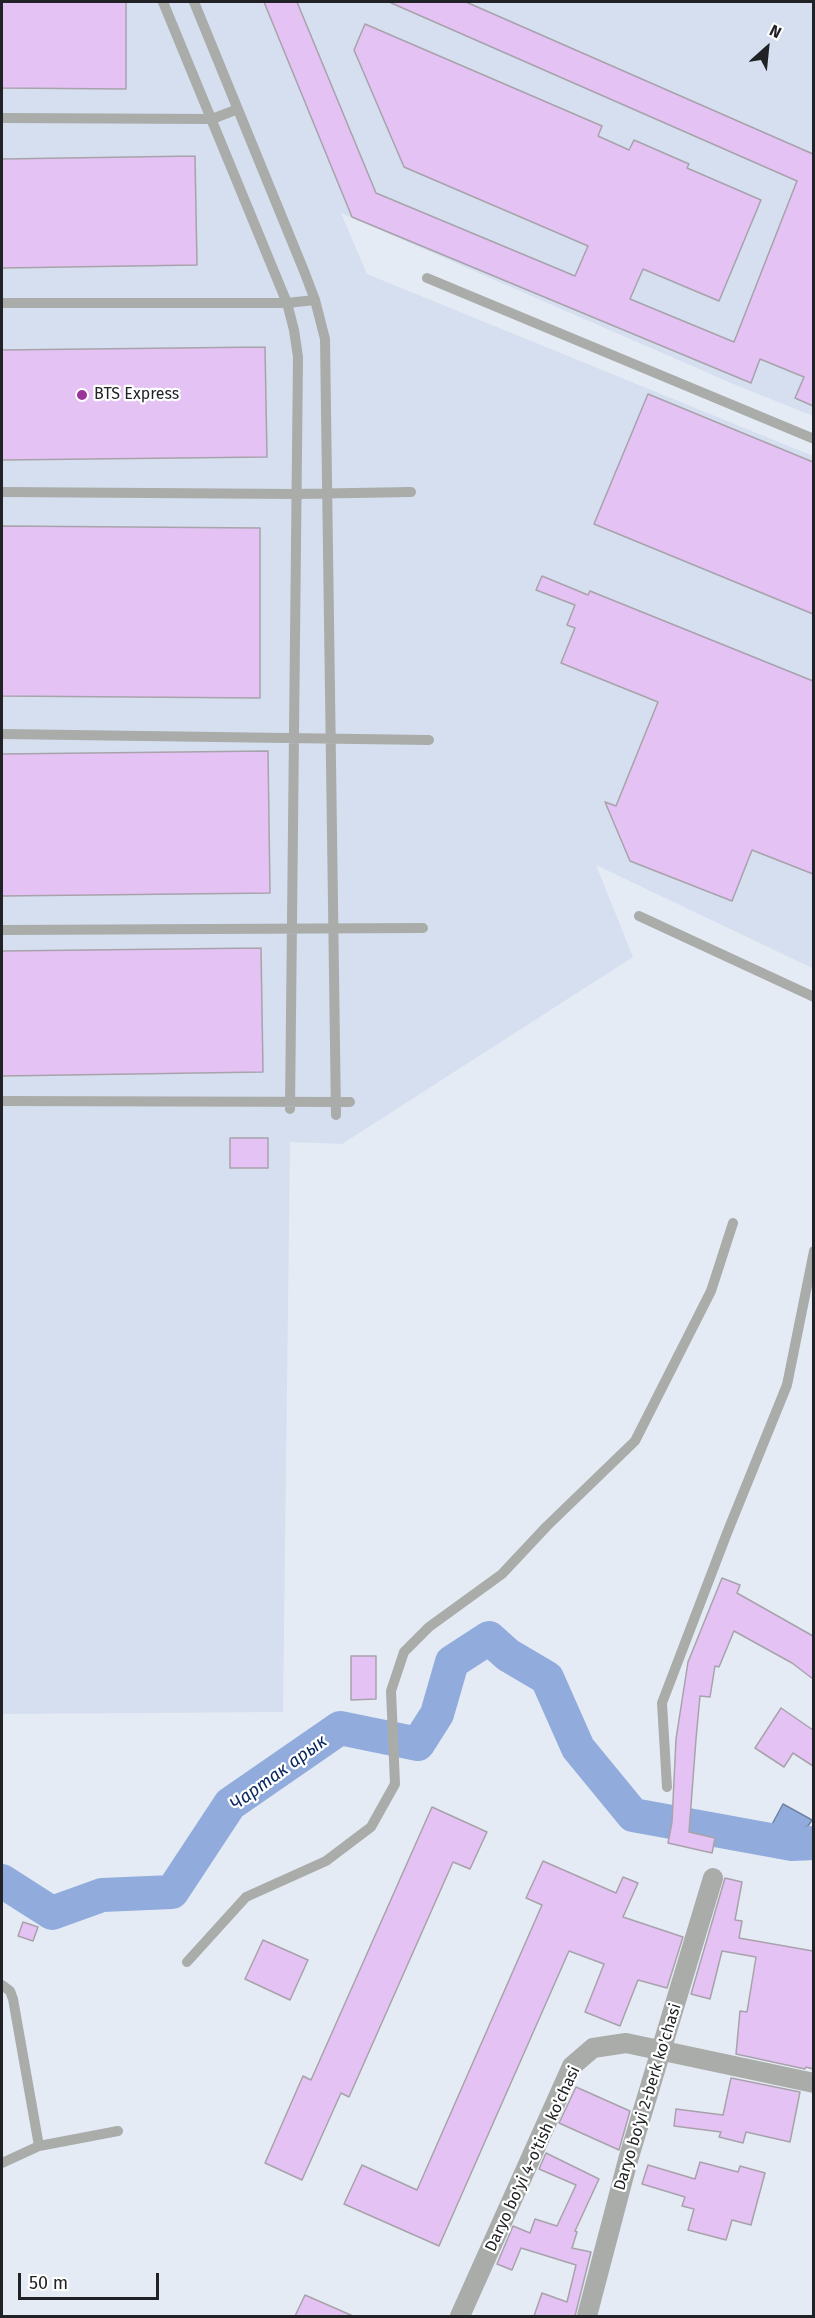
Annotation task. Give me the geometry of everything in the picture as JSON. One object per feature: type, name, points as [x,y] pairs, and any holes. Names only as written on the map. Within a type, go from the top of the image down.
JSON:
[{"type":"street","name":"Daryo bo'yi 2-berk ko'chasi","points":[[587,2316],[628,2160],[713,1878]]},
{"type":"street","name":"Daryo bo'yi 4-o'tish ko'chasi","points":[[460,2316],[572,2066],[593,2048],[626,2043],[813,2083]]},
{"type":"lane","points":[[163,2],[287,303],[298,357],[290,1105]]},
{"type":"lane","points":[[194,2],[315,300],[326,353],[336,1115]]},
{"type":"lane","points":[[2,117],[212,119],[238,109]]},
{"type":"lane","points":[[427,278],[813,439]]},
{"type":"lane","points":[[2,303],[287,303],[315,300]]},
{"type":"lane","points":[[2,492],[328,494],[411,492]]},
{"type":"lane","points":[[2,734],[429,740]]},
{"type":"lane","points":[[639,916],[813,997]]},
{"type":"lane","points":[[2,930],[423,928]]},
{"type":"lane","points":[[2,1101],[290,1105],[350,1102]]},
{"type":"lane","points":[[187,1962],[246,1897],[326,1861],[371,1827],[395,1784],[392,1691],[405,1652],[429,1627],[502,1574],[547,1526],[634,1441],[711,1291],[733,1224]]},
{"type":"lane","points":[[667,1787],[662,1703],[787,1385],[813,1251]]},
{"type":"lane","points":[[2,1985],[10,1991],[13,2000],[39,2146]]},
{"type":"lane","points":[[2,2163],[39,2146],[118,2131]]},
{"type":"shaded area","points":[[2,2],[813,2],[813,416],[738,386],[341,213],[367,274],[813,456],[814,969],[596,865],[633,957],[342,1144],[290,1142],[283,1712],[2,1714]]},
{"type":"water","points":[[783,1804],[812,1820],[808,1826],[790,1832],[770,1828]]},
{"type":"building","points":[[2,2],[126,2],[126,89],[2,88]]},
{"type":"building","points":[[264,2],[297,2],[376,193],[575,276],[588,246],[404,167],[354,50],[365,24],[602,126],[598,136],[629,150],[634,140],[689,164],[687,168],[761,200],[719,301],[643,269],[630,299],[734,342],[797,181],[389,2],[466,2],[813,154],[813,406],[795,398],[804,377],[760,359],[751,383],[352,217]]},
{"type":"building","points":[[195,156],[197,265],[2,268],[2,159]]},
{"type":"building","points":[[265,347],[267,457],[2,460],[2,350]]},
{"type":"building","points":[[648,394],[813,462],[813,614],[594,524]]},
{"type":"building","points":[[2,526],[260,528],[260,698],[2,696]]},
{"type":"building","points":[[542,576],[588,595],[590,591],[813,681],[813,874],[752,850],[732,901],[630,861],[605,802],[616,806],[658,702],[561,663],[575,628],[567,625],[575,605],[536,590]]},
{"type":"building","points":[[268,751],[270,893],[2,896],[2,754]]},
{"type":"building","points":[[261,948],[263,1072],[2,1076],[2,951]]},
{"type":"building","points":[[230,1138],[268,1138],[268,1168],[230,1168]]},
{"type":"building","points":[[722,1578],[740,1585],[737,1593],[813,1636],[813,1679],[792,1663],[734,1631],[719,1667],[715,1666],[710,1697],[700,1696],[689,1832],[715,1838],[712,1853],[668,1843],[672,1822],[676,1739],[688,1662]]},
{"type":"building","points":[[351,1656],[376,1656],[376,1699],[351,1700]]},
{"type":"building","points":[[781,1708],[813,1730],[813,1766],[793,1753],[784,1767],[755,1748]]},
{"type":"building","points":[[432,1807],[487,1832],[470,1869],[453,1862],[349,2097],[341,2093],[302,2180],[265,2163],[303,2076],[311,2080]]},
{"type":"building","points":[[543,1861],[616,1893],[623,1877],[638,1883],[623,1917],[683,1937],[667,1988],[638,1980],[620,2026],[585,2012],[604,1964],[569,1951],[439,2246],[344,2204],[362,2165],[417,2190],[542,1905],[526,1898]]},
{"type":"building","points":[[725,1878],[742,1882],[735,1920],[742,1921],[739,1938],[813,1951],[813,2069],[736,2054],[740,2011],[747,2012],[756,1957],[722,1951],[710,1999],[691,1994]]},
{"type":"building","points":[[23,1922],[38,1927],[33,1941],[18,1936]]},
{"type":"building","points":[[263,1940],[308,1960],[290,2000],[245,1979]]},
{"type":"building","points":[[731,2078],[800,2092],[790,2142],[746,2132],[743,2143],[719,2137],[721,2132],[674,2126],[676,2109],[723,2115]]},
{"type":"building","points":[[576,2087],[630,2111],[619,2150],[559,2123]]},
{"type":"building","points":[[546,2153],[599,2179],[575,2231],[577,2232],[572,2248],[591,2252],[575,2316],[534,2316],[542,2293],[567,2302],[576,2265],[521,2248],[512,2270],[497,2264],[513,2226],[530,2233],[535,2219],[557,2226],[576,2185],[539,2169]]},
{"type":"building","points":[[700,2162],[738,2172],[740,2166],[765,2173],[751,2225],[732,2220],[726,2240],[688,2230],[694,2209],[682,2206],[685,2197],[642,2184],[648,2165],[695,2179]]},
{"type":"building","points":[[305,2295],[353,2316],[295,2316]]},
{"type":"waterway","name":"Чартак арык","points":[[2,1881],[52,1913],[102,1895],[172,1892],[230,1804],[340,1728],[418,1744],[437,1714],[452,1662],[489,1638],[508,1655],[547,1678],[578,1748],[633,1815],[792,1844],[814,1843]]},
{"type":"place","name":"BTS Express","points":[[82,395]]}]
